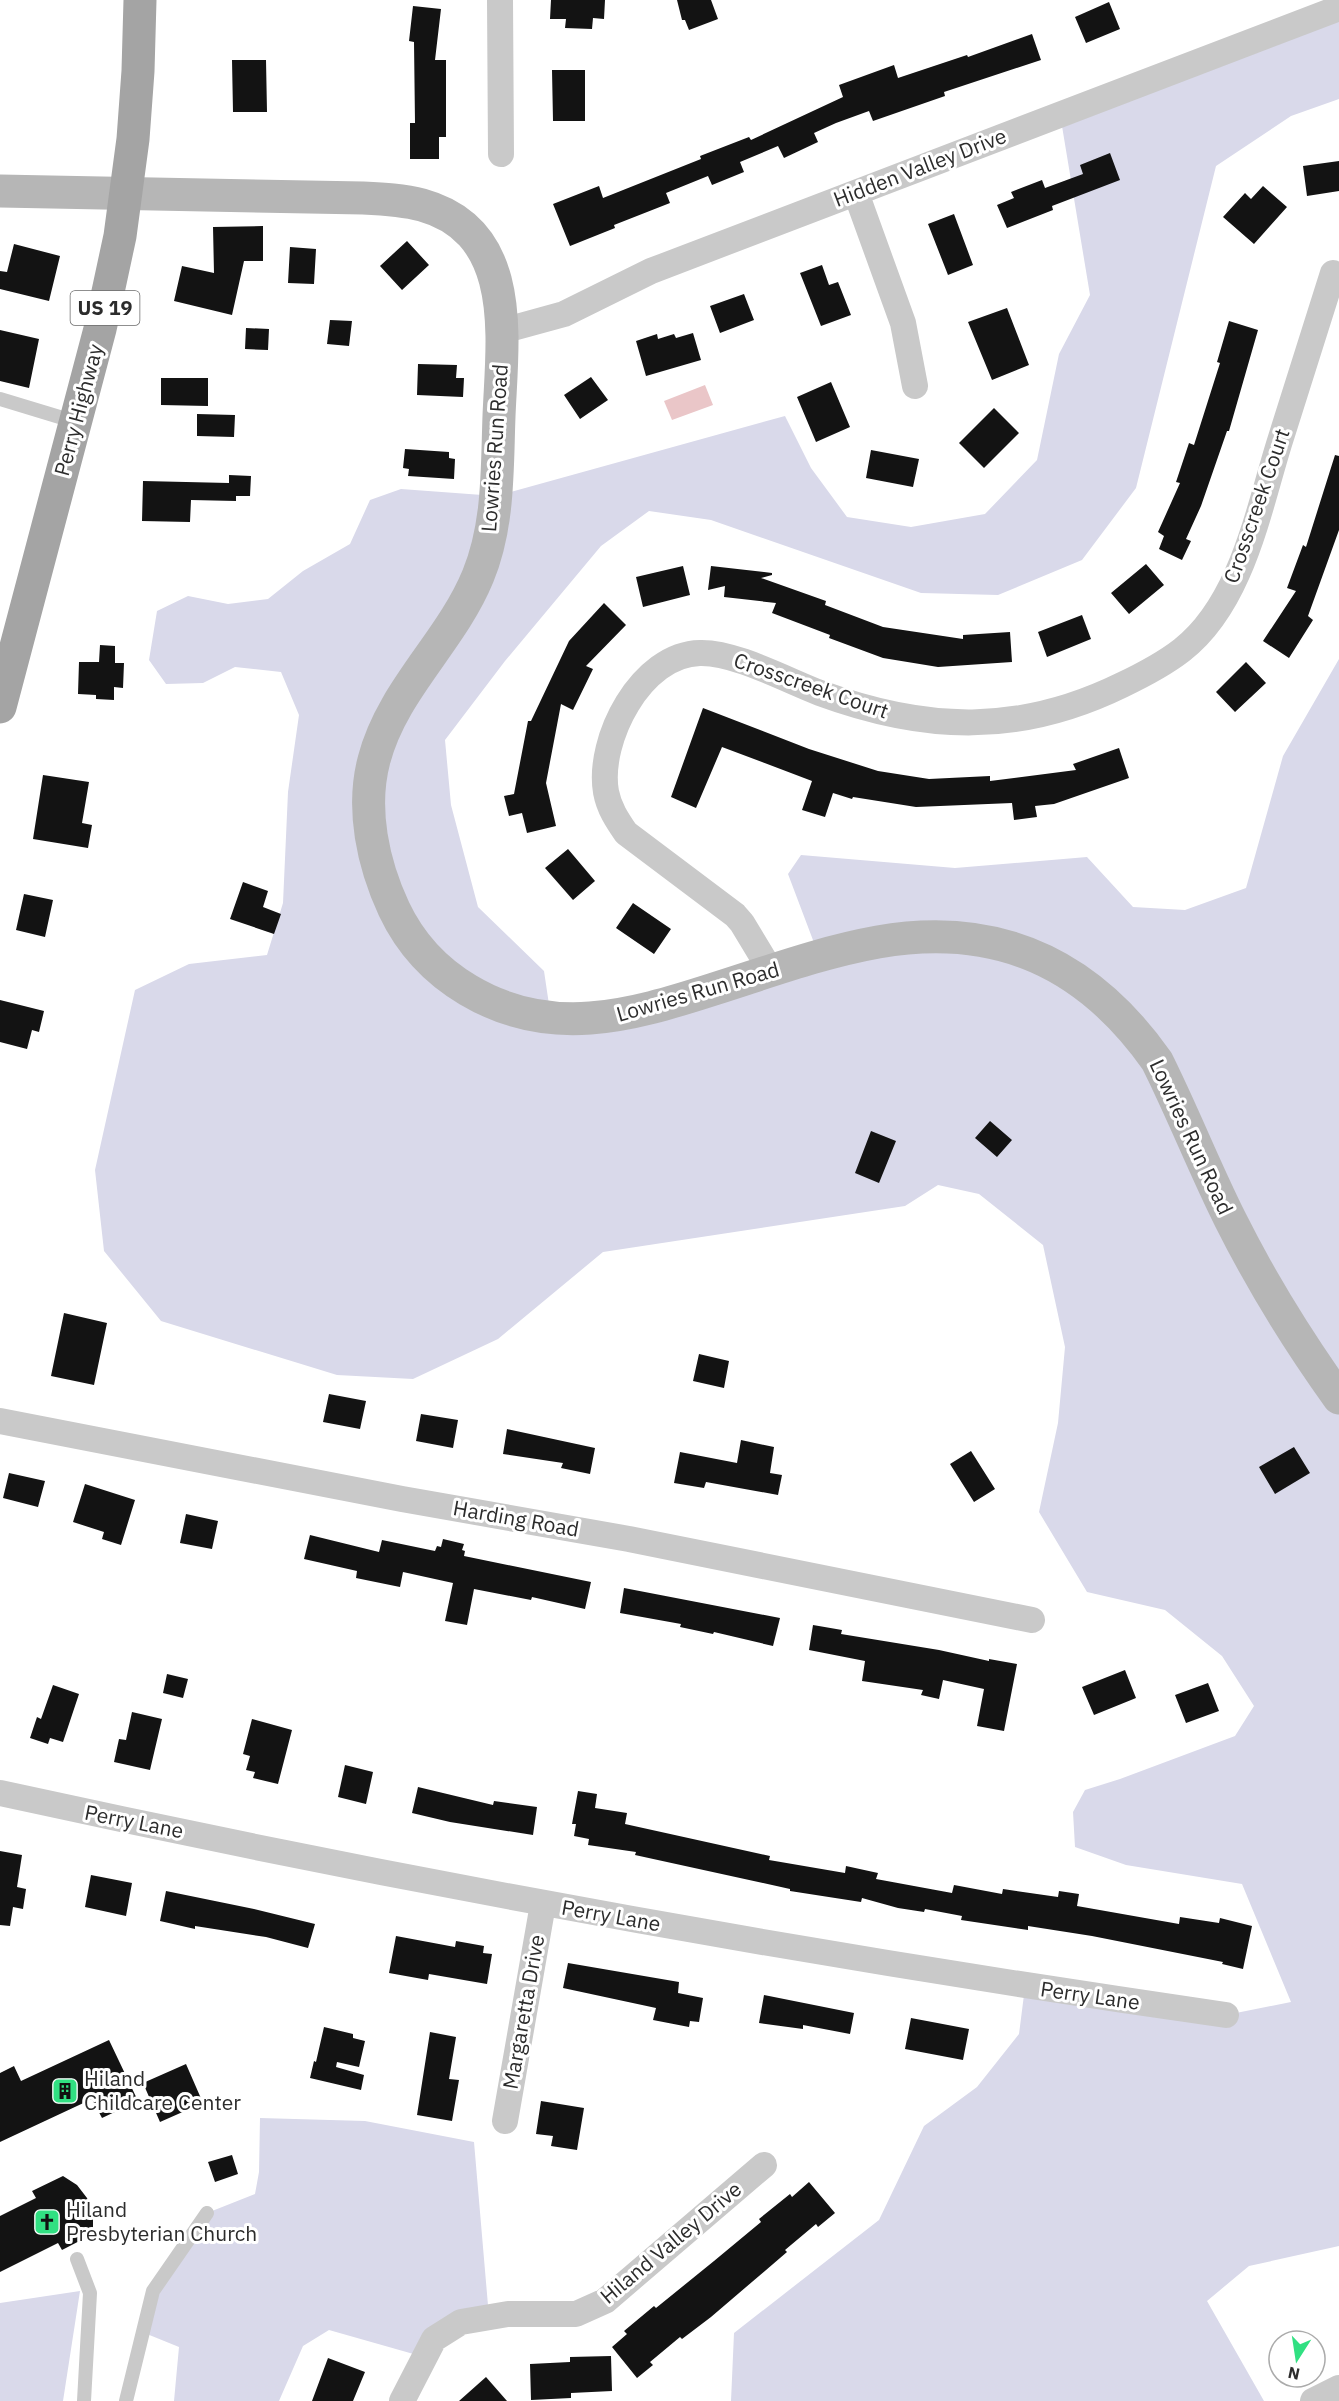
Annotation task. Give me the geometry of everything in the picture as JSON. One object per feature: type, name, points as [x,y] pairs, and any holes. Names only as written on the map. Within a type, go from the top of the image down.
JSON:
[{"type":"main road","name":"Perry Highway","points":[[2,688],[76,422],[111,283],[127,193],[137,82],[140,0]]},
{"type":"street","points":[[500,0],[501,154]]},
{"type":"street","name":"Hidden Valley Drive","points":[[502,331],[564,314],[651,271],[1339,8]]},
{"type":"street","name":"Lowries Run Road","points":[[0,190],[374,198],[424,205],[442,212],[473,237],[485,253],[499,290],[502,331],[496,496],[487,547],[480,571],[459,614],[391,715],[380,738],[369,782],[370,827],[376,856],[393,907],[415,944],[444,973],[479,997],[515,1011],[533,1016],[572,1020],[633,1013],[819,956],[879,942],[938,937],[968,939],[999,944],[1028,953],[1057,966],[1103,998],[1124,1018],[1157,1061],[1231,1220],[1281,1309],[1335,1393]]},
{"type":"street","points":[[856,193],[903,323],[915,386]]},
{"type":"street","name":"Crosscreek Court","points":[[771,971],[735,915],[626,833],[614,815],[606,793],[605,772],[609,749],[626,706],[638,687],[652,672],[666,662],[683,655],[716,654],[869,710],[926,720],[978,722],[1030,717],[1073,707],[1112,690],[1163,663],[1198,636],[1212,618],[1238,572],[1333,273]]},
{"type":"street","name":"Harding Road","points":[[0,1421],[402,1499],[628,1539],[1032,1620]]},
{"type":"street","name":"Perry Lane","points":[[0,1793],[543,1904],[1025,1987],[1226,2016]]},
{"type":"street","name":"Margaretta Drive","points":[[505,2121],[543,1904]]},
{"type":"street","name":"Hiland Valley Drive","points":[[402,2401],[434,2339],[461,2322],[508,2314],[576,2314],[605,2301],[764,2165]]},
{"type":"street","points":[[1313,2401],[1339,2388]]},
{"type":"lane","points":[[0,399],[76,422]]},
{"type":"lane","points":[[126,2401],[153,2291],[207,2213]]},
{"type":"lane","points":[[77,2259],[90,2293],[84,2401]]},
{"type":"shaded area","points":[[1339,8],[1339,99],[1291,116],[1216,166],[1136,488],[1082,560],[998,595],[921,593],[711,520],[649,511],[601,546],[505,661],[445,740],[451,805],[478,907],[544,971],[551,1018],[819,956],[788,874],[801,855],[955,868],[1087,857],[1133,907],[1185,910],[1246,888],[1283,756],[1339,659],[1339,2246],[1249,2266],[1207,2301],[1264,2401],[731,2401],[734,2333],[879,2220],[924,2126],[977,2087],[1019,2034],[1025,1987],[1226,2015],[1291,2002],[1242,1884],[1126,1865],[1075,1847],[1073,1812],[1085,1790],[1235,1736],[1254,1706],[1222,1656],[1165,1610],[1087,1592],[1039,1512],[1058,1423],[1065,1347],[1043,1245],[979,1194],[938,1185],[905,1206],[603,1252],[498,1339],[413,1379],[337,1375],[161,1321],[104,1251],[95,1170],[135,990],[189,964],[267,955],[283,903],[288,792],[299,715],[281,672],[235,667],[203,683],[166,684],[149,660],[157,611],[188,596],[228,604],[268,599],[303,571],[350,544],[370,500],[401,489],[496,496],[785,416],[811,468],[847,517],[911,527],[985,514],[1037,460],[1059,354],[1090,295],[1060,114]]},
{"type":"shaded area","points":[[705,385],[713,405],[672,420],[664,401]]},
{"type":"shaded area","points":[[260,2118],[365,2121],[474,2142],[489,2317],[424,2357],[329,2330],[303,2346],[279,2401],[174,2401],[179,2347],[142,2332],[153,2291],[207,2213],[255,2194],[259,2172]]},
{"type":"shaded area","points":[[80,2291],[63,2401],[0,2401],[0,2303]]},
{"type":"building","points":[[551,0],[605,0],[604,19],[593,18],[592,29],[565,28],[566,19],[550,19]]},
{"type":"building","points":[[677,0],[711,0],[718,19],[689,30],[685,20],[682,20]]},
{"type":"building","points":[[1109,2],[1120,29],[1086,43],[1075,17]]},
{"type":"building","points":[[413,6],[441,9],[435,60],[446,60],[446,137],[439,137],[439,159],[410,159],[410,123],[415,123],[414,42],[409,41]]},
{"type":"building","points":[[1032,34],[1041,60],[944,92],[945,96],[873,121],[869,111],[836,123],[814,133],[818,142],[784,158],[778,146],[740,162],[744,172],[712,185],[708,176],[666,193],[670,203],[614,225],[615,228],[570,246],[553,204],[599,186],[603,198],[701,159],[700,156],[749,137],[751,140],[843,97],[839,85],[894,65],[898,78],[967,55],[968,57]]},
{"type":"building","points":[[232,60],[266,60],[267,112],[233,112]]},
{"type":"building","points":[[552,70],[585,70],[585,121],[553,121]]},
{"type":"building","points":[[1110,153],[1120,180],[1052,206],[1053,210],[1007,228],[997,205],[1014,198],[1011,192],[1042,180],[1045,188],[1083,174],[1080,165]]},
{"type":"building","points":[[1339,161],[1339,191],[1307,196],[1303,166]]},
{"type":"building","points":[[1263,186],[1287,207],[1254,244],[1223,217],[1245,193],[1251,199]]},
{"type":"building","points":[[954,214],[973,265],[948,275],[928,224]]},
{"type":"building","points":[[263,226],[263,261],[244,261],[232,315],[174,301],[182,266],[214,273],[213,227]]},
{"type":"building","points":[[407,241],[429,265],[402,290],[380,266]]},
{"type":"building","points":[[14,244],[60,256],[49,301],[0,289],[0,271],[7,272]]},
{"type":"building","points":[[290,247],[316,249],[314,284],[288,283]]},
{"type":"building","points":[[822,265],[829,285],[838,282],[851,315],[821,326],[800,273]]},
{"type":"building","points":[[744,294],[754,320],[720,333],[710,306]]},
{"type":"building","points":[[1007,308],[1029,365],[992,380],[968,322]]},
{"type":"building","points":[[330,320],[352,321],[349,346],[327,344]]},
{"type":"building","points":[[1229,321],[1258,330],[1229,431],[1227,431],[1201,506],[1186,539],[1191,541],[1182,560],[1159,549],[1164,536],[1158,532],[1180,483],[1176,482],[1189,443],[1194,445],[1220,363],[1217,362]]},
{"type":"building","points":[[246,328],[269,329],[268,350],[245,349]]},
{"type":"building","points":[[0,330],[39,339],[29,388],[0,381]]},
{"type":"building","points":[[693,333],[701,360],[646,376],[636,341],[657,334],[658,339],[674,334],[676,338]]},
{"type":"building","points":[[418,364],[457,365],[456,378],[464,378],[463,397],[417,395]]},
{"type":"building","points":[[591,377],[608,400],[580,419],[564,395]]},
{"type":"building","points":[[161,378],[208,378],[208,406],[161,405]]},
{"type":"building","points":[[831,382],[850,427],[816,442],[797,397]]},
{"type":"building","points":[[994,408],[1019,433],[984,468],[959,443]]},
{"type":"building","points":[[197,414],[235,415],[234,437],[197,436]]},
{"type":"building","points":[[405,449],[449,452],[449,458],[455,459],[454,479],[408,476],[409,469],[403,468]]},
{"type":"building","points":[[871,450],[919,459],[913,487],[866,478]]},
{"type":"building","points":[[1335,455],[1339,456],[1339,530],[1308,616],[1313,620],[1289,658],[1263,641],[1296,591],[1287,588],[1303,545],[1306,547]]},
{"type":"building","points":[[229,475],[251,476],[250,496],[236,496],[236,501],[191,500],[190,522],[142,521],[143,481],[229,483]]},
{"type":"building","points":[[1146,564],[1164,585],[1129,614],[1111,593]]},
{"type":"building","points":[[683,566],[690,595],[643,607],[636,577]]},
{"type":"building","points":[[711,566],[772,573],[772,575],[761,578],[826,601],[825,605],[883,627],[963,639],[963,635],[1010,632],[1012,662],[938,667],[883,658],[772,613],[776,603],[724,597],[725,586],[708,590]]},
{"type":"building","points":[[604,603],[626,625],[586,666],[593,669],[573,710],[561,704],[546,783],[556,826],[527,833],[522,813],[509,816],[504,796],[514,794],[528,721],[531,721],[569,641]]},
{"type":"building","points":[[1082,615],[1091,639],[1047,657],[1038,632]]},
{"type":"building","points":[[100,645],[115,646],[115,663],[124,663],[123,688],[114,687],[114,700],[96,699],[96,695],[78,694],[79,662],[99,662]]},
{"type":"building","points":[[1246,662],[1266,683],[1235,712],[1216,692]]},
{"type":"building","points":[[703,708],[809,749],[878,771],[929,779],[990,776],[990,781],[1076,770],[1073,764],[1119,748],[1129,778],[1054,804],[1035,806],[1037,817],[1014,820],[1012,803],[916,807],[853,797],[852,799],[833,793],[825,817],[802,810],[812,781],[722,747],[696,808],[671,797]]},
{"type":"building","points":[[43,775],[89,782],[82,823],[92,825],[88,848],[33,839]]},
{"type":"building","points":[[568,849],[595,881],[573,900],[545,868]]},
{"type":"building","points":[[243,882],[268,891],[263,907],[281,914],[274,934],[230,919]]},
{"type":"building","points":[[24,894],[53,900],[45,937],[16,930]]},
{"type":"building","points":[[633,903],[671,929],[654,954],[616,928]]},
{"type":"building","points":[[0,1000],[44,1011],[39,1032],[32,1030],[27,1049],[0,1042]]},
{"type":"building","points":[[990,1121],[1012,1140],[997,1157],[975,1138]]},
{"type":"building","points":[[871,1131],[896,1141],[879,1183],[855,1173]]},
{"type":"building","points":[[64,1313],[107,1323],[94,1385],[51,1376]]},
{"type":"building","points":[[699,1354],[729,1361],[724,1388],[693,1381]]},
{"type":"building","points":[[329,1394],[366,1401],[360,1429],[323,1422]]},
{"type":"building","points":[[421,1414],[458,1420],[453,1448],[416,1441]]},
{"type":"building","points":[[507,1429],[595,1448],[590,1474],[561,1468],[563,1463],[503,1454]]},
{"type":"building","points":[[741,1440],[774,1447],[770,1473],[782,1475],[778,1495],[706,1482],[704,1488],[674,1483],[680,1452],[737,1463]]},
{"type":"building","points":[[1294,1447],[1310,1473],[1275,1494],[1259,1467]]},
{"type":"building","points":[[971,1451],[995,1489],[974,1502],[950,1464]]},
{"type":"building","points":[[9,1473],[45,1481],[38,1507],[3,1498]]},
{"type":"building","points":[[85,1484],[135,1500],[121,1545],[102,1539],[104,1532],[73,1522]]},
{"type":"building","points":[[186,1514],[218,1521],[212,1549],[180,1543]]},
{"type":"building","points":[[310,1535],[379,1552],[382,1540],[435,1551],[437,1546],[441,1547],[443,1539],[464,1544],[462,1550],[465,1551],[464,1556],[591,1582],[585,1609],[532,1597],[531,1600],[474,1589],[467,1625],[445,1621],[453,1583],[403,1572],[400,1587],[356,1578],[357,1571],[304,1559]]},
{"type":"building","points":[[624,1588],[780,1618],[773,1646],[714,1632],[713,1634],[680,1627],[681,1624],[620,1613]]},
{"type":"building","points":[[813,1625],[842,1630],[841,1634],[1017,1664],[1004,1731],[977,1726],[984,1689],[943,1680],[939,1699],[921,1695],[923,1690],[862,1681],[865,1661],[809,1650]]},
{"type":"building","points":[[1125,1670],[1136,1698],[1094,1715],[1082,1687]]},
{"type":"building","points":[[167,1674],[188,1679],[183,1698],[163,1693]]},
{"type":"building","points":[[1208,1683],[1219,1711],[1186,1723],[1175,1695]]},
{"type":"building","points":[[53,1685],[79,1694],[63,1742],[50,1738],[48,1744],[30,1738],[37,1717],[41,1719]]},
{"type":"building","points":[[132,1712],[162,1719],[150,1770],[114,1762],[119,1739],[126,1740]]},
{"type":"building","points":[[252,1719],[292,1730],[278,1784],[253,1778],[255,1772],[246,1770],[250,1756],[243,1754]]},
{"type":"building","points":[[345,1765],[373,1772],[366,1804],[338,1797]]},
{"type":"building","points":[[418,1787],[493,1805],[494,1801],[537,1807],[533,1835],[450,1822],[412,1813]]},
{"type":"building","points":[[578,1791],[597,1794],[595,1808],[627,1813],[625,1824],[770,1856],[769,1860],[845,1873],[846,1866],[878,1873],[876,1879],[952,1893],[954,1885],[1002,1894],[1003,1889],[1058,1897],[1059,1891],[1079,1894],[1077,1906],[1179,1924],[1180,1917],[1219,1923],[1220,1918],[1252,1926],[1243,1969],[1222,1964],[1223,1962],[1092,1936],[1028,1926],[1028,1930],[961,1920],[962,1916],[925,1909],[924,1912],[898,1908],[862,1898],[861,1902],[790,1891],[790,1889],[635,1855],[636,1852],[588,1845],[589,1839],[574,1836],[576,1824],[572,1824]]},
{"type":"building","points":[[0,1851],[22,1855],[17,1887],[26,1889],[23,1909],[13,1907],[10,1926],[0,1925]]},
{"type":"building","points":[[91,1875],[132,1883],[126,1916],[85,1907]]},
{"type":"building","points":[[166,1891],[315,1924],[308,1948],[266,1937],[195,1926],[195,1929],[160,1921]]},
{"type":"building","points":[[396,1936],[455,1947],[456,1941],[484,1946],[483,1953],[492,1954],[487,1984],[429,1974],[428,1980],[389,1973]]},
{"type":"building","points":[[568,1963],[679,1982],[678,1993],[703,1998],[699,2022],[690,2021],[689,2027],[653,2020],[656,2008],[563,1988]]},
{"type":"building","points":[[764,1995],[854,2013],[850,2034],[803,2025],[803,2029],[759,2023]]},
{"type":"building","points":[[911,2018],[969,2029],[963,2060],[905,2049]]},
{"type":"building","points":[[324,2027],[353,2034],[353,2038],[365,2041],[359,2067],[337,2062],[336,2067],[364,2075],[361,2090],[310,2078]]},
{"type":"building","points":[[430,2032],[456,2037],[449,2079],[459,2080],[452,2121],[417,2115]]},
{"type":"building","name":"Hiland Childcare Center","points":[[109,2040],[138,2101],[102,2118],[92,2099],[0,2142],[0,2073],[14,2066],[21,2081]]},
{"type":"building","points":[[186,2064],[203,2103],[160,2122],[143,2083]]},
{"type":"building","points":[[541,2101],[584,2108],[577,2150],[551,2146],[553,2136],[536,2134]]},
{"type":"building","points":[[232,2155],[238,2174],[215,2182],[208,2162]]},
{"type":"building","name":"Hiland Presbyterian Church","points":[[63,2176],[77,2185],[87,2198],[93,2214],[93,2234],[62,2250],[58,2243],[0,2272],[0,2216],[36,2198],[32,2191]]},
{"type":"building","points":[[809,2182],[835,2213],[818,2227],[816,2224],[711,2317],[682,2339],[680,2337],[650,2362],[653,2365],[637,2378],[612,2347],[627,2334],[624,2331],[714,2261],[761,2222],[759,2219],[790,2194],[792,2197]]},
{"type":"building","points":[[611,2356],[612,2391],[571,2393],[571,2398],[531,2400],[530,2364],[570,2362],[570,2357]]},
{"type":"building","points":[[328,2358],[365,2372],[353,2401],[312,2401]]},
{"type":"building","points":[[486,2377],[507,2401],[459,2401]]},
{"type":"place","name":"Hiland Childcare Center","points":[[65,2091]]},
{"type":"place","name":"Hiland Presbyterian Church","points":[[47,2222]]}]
